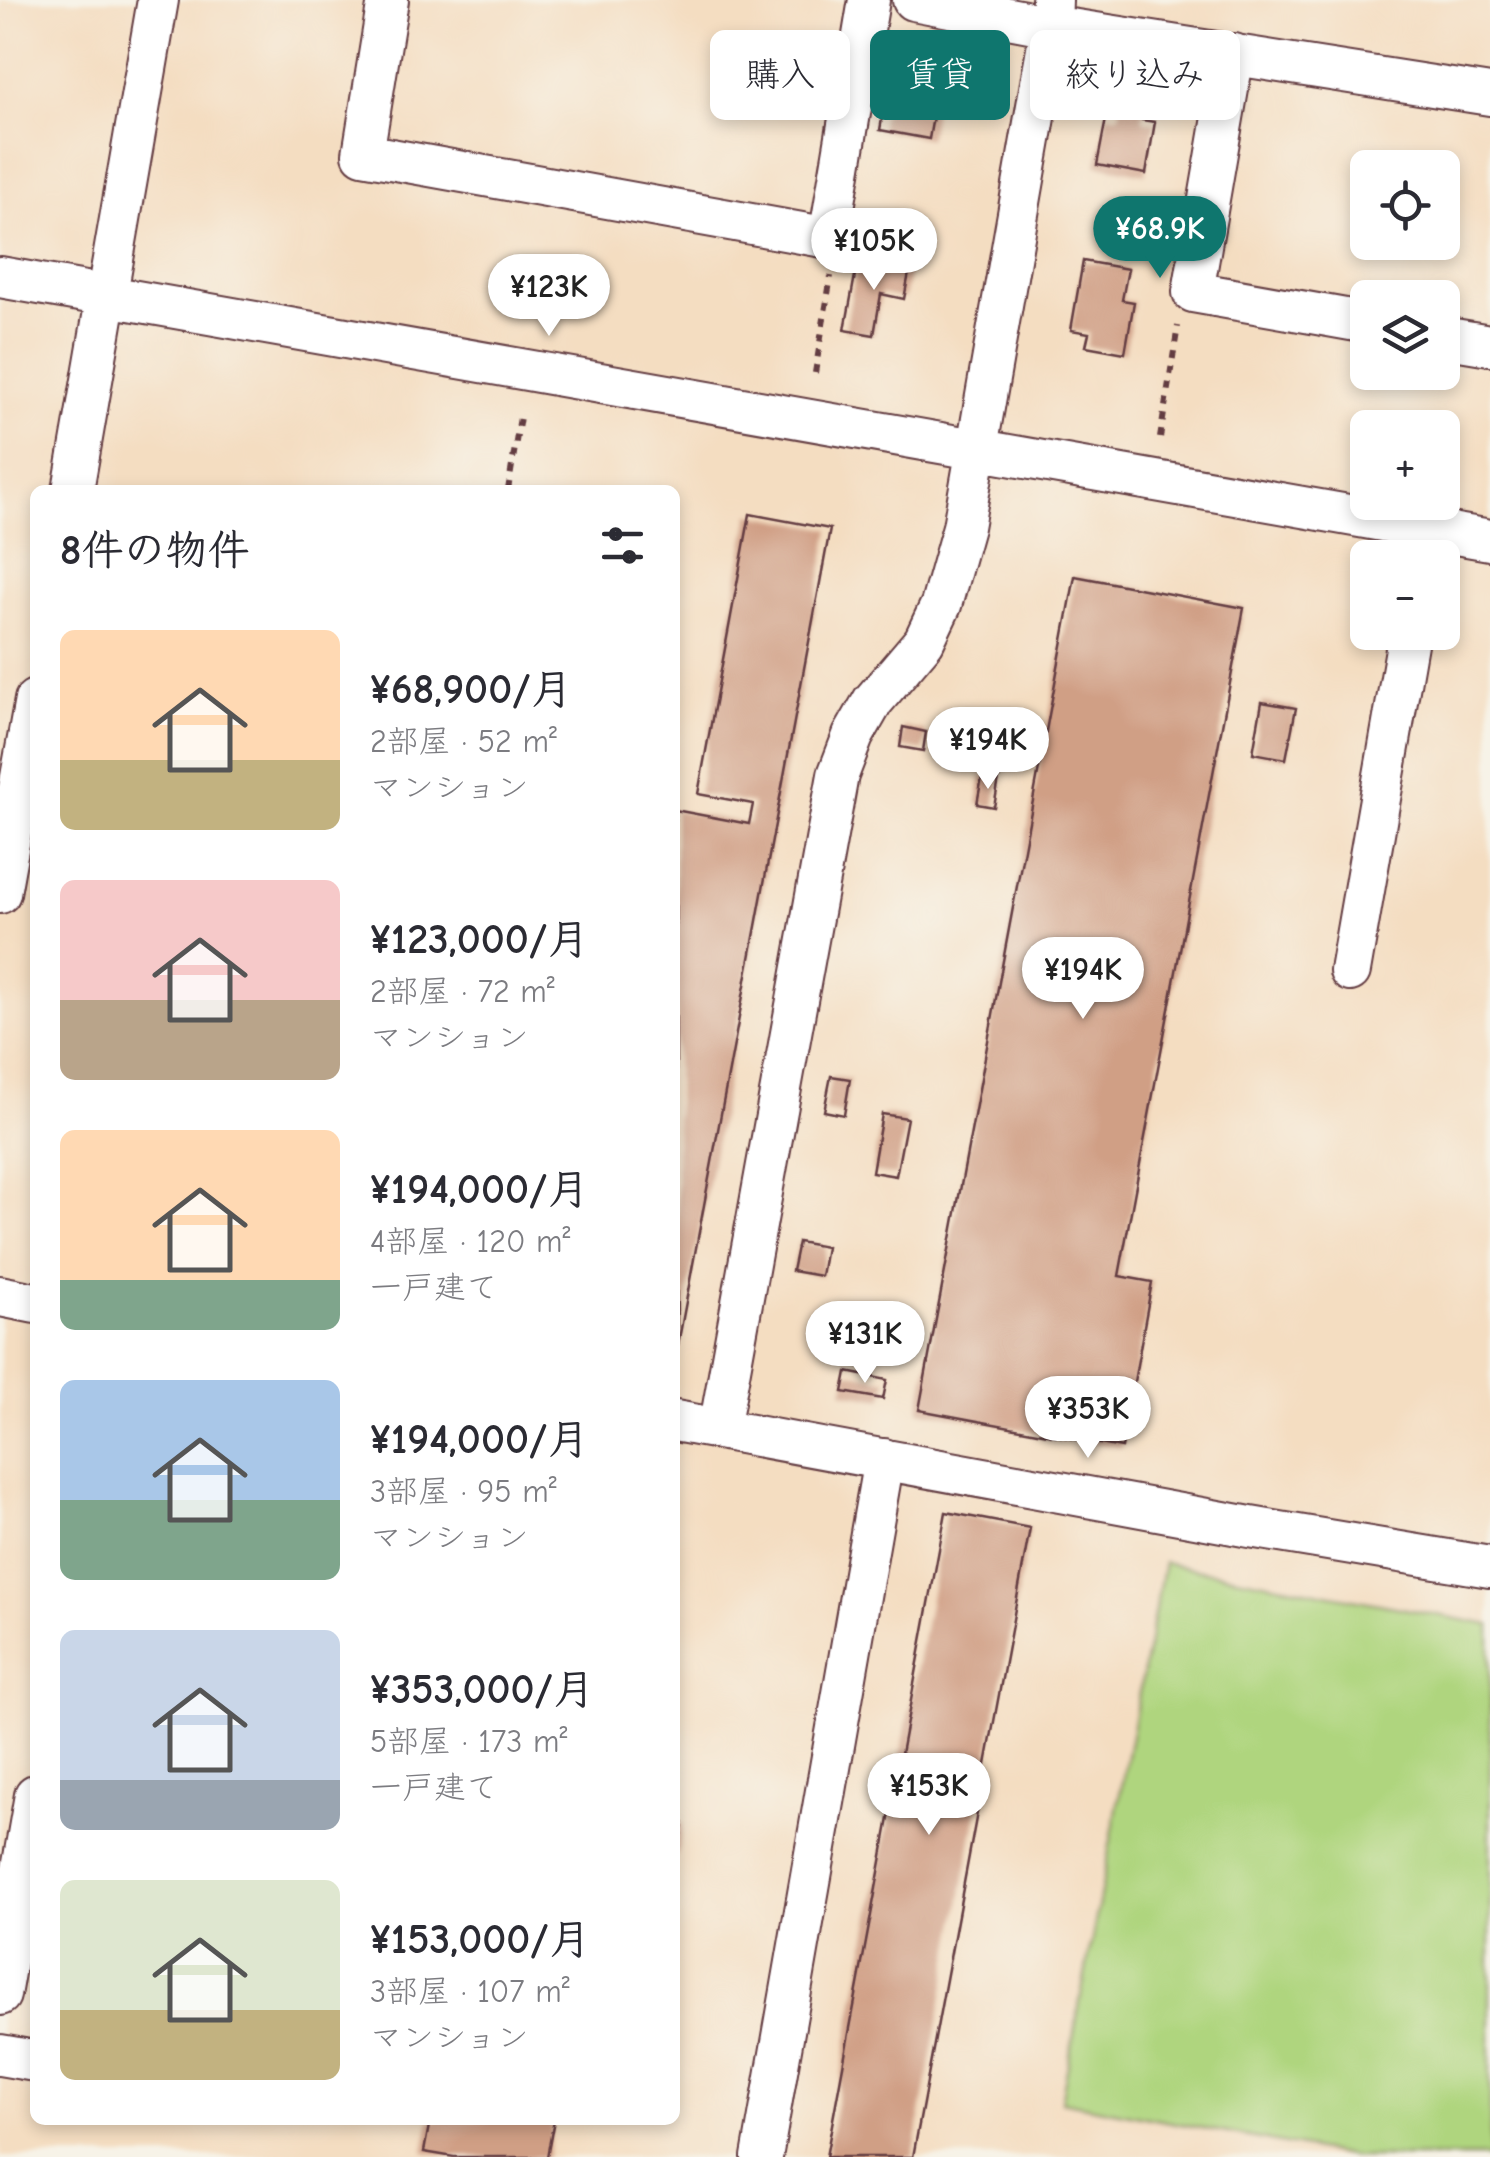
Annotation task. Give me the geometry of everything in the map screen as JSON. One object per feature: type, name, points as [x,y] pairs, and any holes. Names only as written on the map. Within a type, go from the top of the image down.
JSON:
[{"type":"street","points":[[74,485],[158,0]]},
{"type":"street","points":[[388,0],[363,154],[828,238],[869,0]]},
{"type":"street","points":[[913,0],[1052,7],[1141,30]]},
{"type":"street","points":[[719,1429],[838,775],[853,736],[873,702],[924,641],[940,605],[963,527],[1052,7]]},
{"type":"street","points":[[1240,55],[1490,95]]},
{"type":"street","points":[[1223,120],[1193,292],[1350,320]]},
{"type":"street","points":[[0,277],[978,449],[1410,540]]},
{"type":"street","points":[[1460,339],[1490,345]]},
{"type":"street","points":[[1460,541],[1490,540]]},
{"type":"street","points":[[1350,971],[1406,650]]},
{"type":"street","points":[[0,893],[30,728]]},
{"type":"street","points":[[0,1296],[30,1301]]},
{"type":"street","points":[[680,1422],[1490,1567]]},
{"type":"street","points":[[762,2157],[884,1460]]},
{"type":"street","points":[[0,1995],[30,1823]]},
{"type":"street","points":[[0,2056],[30,2060]]},
{"type":"path","points":[[815,374],[834,254],[828,238]]},
{"type":"path","points":[[1160,438],[1180,312],[1193,292]]},
{"type":"path","points":[[509,485],[520,417]]},
{"type":"green space","points":[[1164,1563],[1490,1625],[1490,2157],[1353,2157],[1061,2101]]},
{"type":"building","points":[[882,120],[932,120],[929,139],[880,130]]},
{"type":"building","points":[[1106,120],[1155,122],[1146,174],[1097,165]]},
{"type":"building","points":[[858,259],[910,268],[904,299],[881,294],[874,335],[845,330]]},
{"type":"building","points":[[1083,261],[1128,269],[1122,300],[1134,302],[1125,353],[1086,346],[1089,333],[1071,330]]},
{"type":"building","points":[[750,514],[830,529],[680,1334],[680,811],[749,824],[753,804],[698,794]]},
{"type":"building","points":[[1075,576],[1244,608],[1119,1276],[1152,1282],[1122,1448],[919,1410]]},
{"type":"building","points":[[1262,702],[1296,708],[1286,759],[1253,753]]},
{"type":"building","points":[[903,727],[926,732],[923,751],[900,747]]},
{"type":"building","points":[[982,777],[999,779],[994,807],[977,804]]},
{"type":"building","points":[[831,1076],[850,1079],[844,1115],[824,1111]]},
{"type":"building","points":[[882,1114],[907,1118],[896,1176],[872,1172]]},
{"type":"building","points":[[798,1242],[826,1247],[821,1276],[792,1271]]},
{"type":"building","points":[[847,1372],[887,1380],[883,1399],[843,1392]]},
{"type":"building","points":[[946,1512],[1030,1528],[913,2157],[826,2157]]},
{"type":"building","points":[[429,2125],[553,2125],[547,2157],[454,2157],[424,2152]]}]
